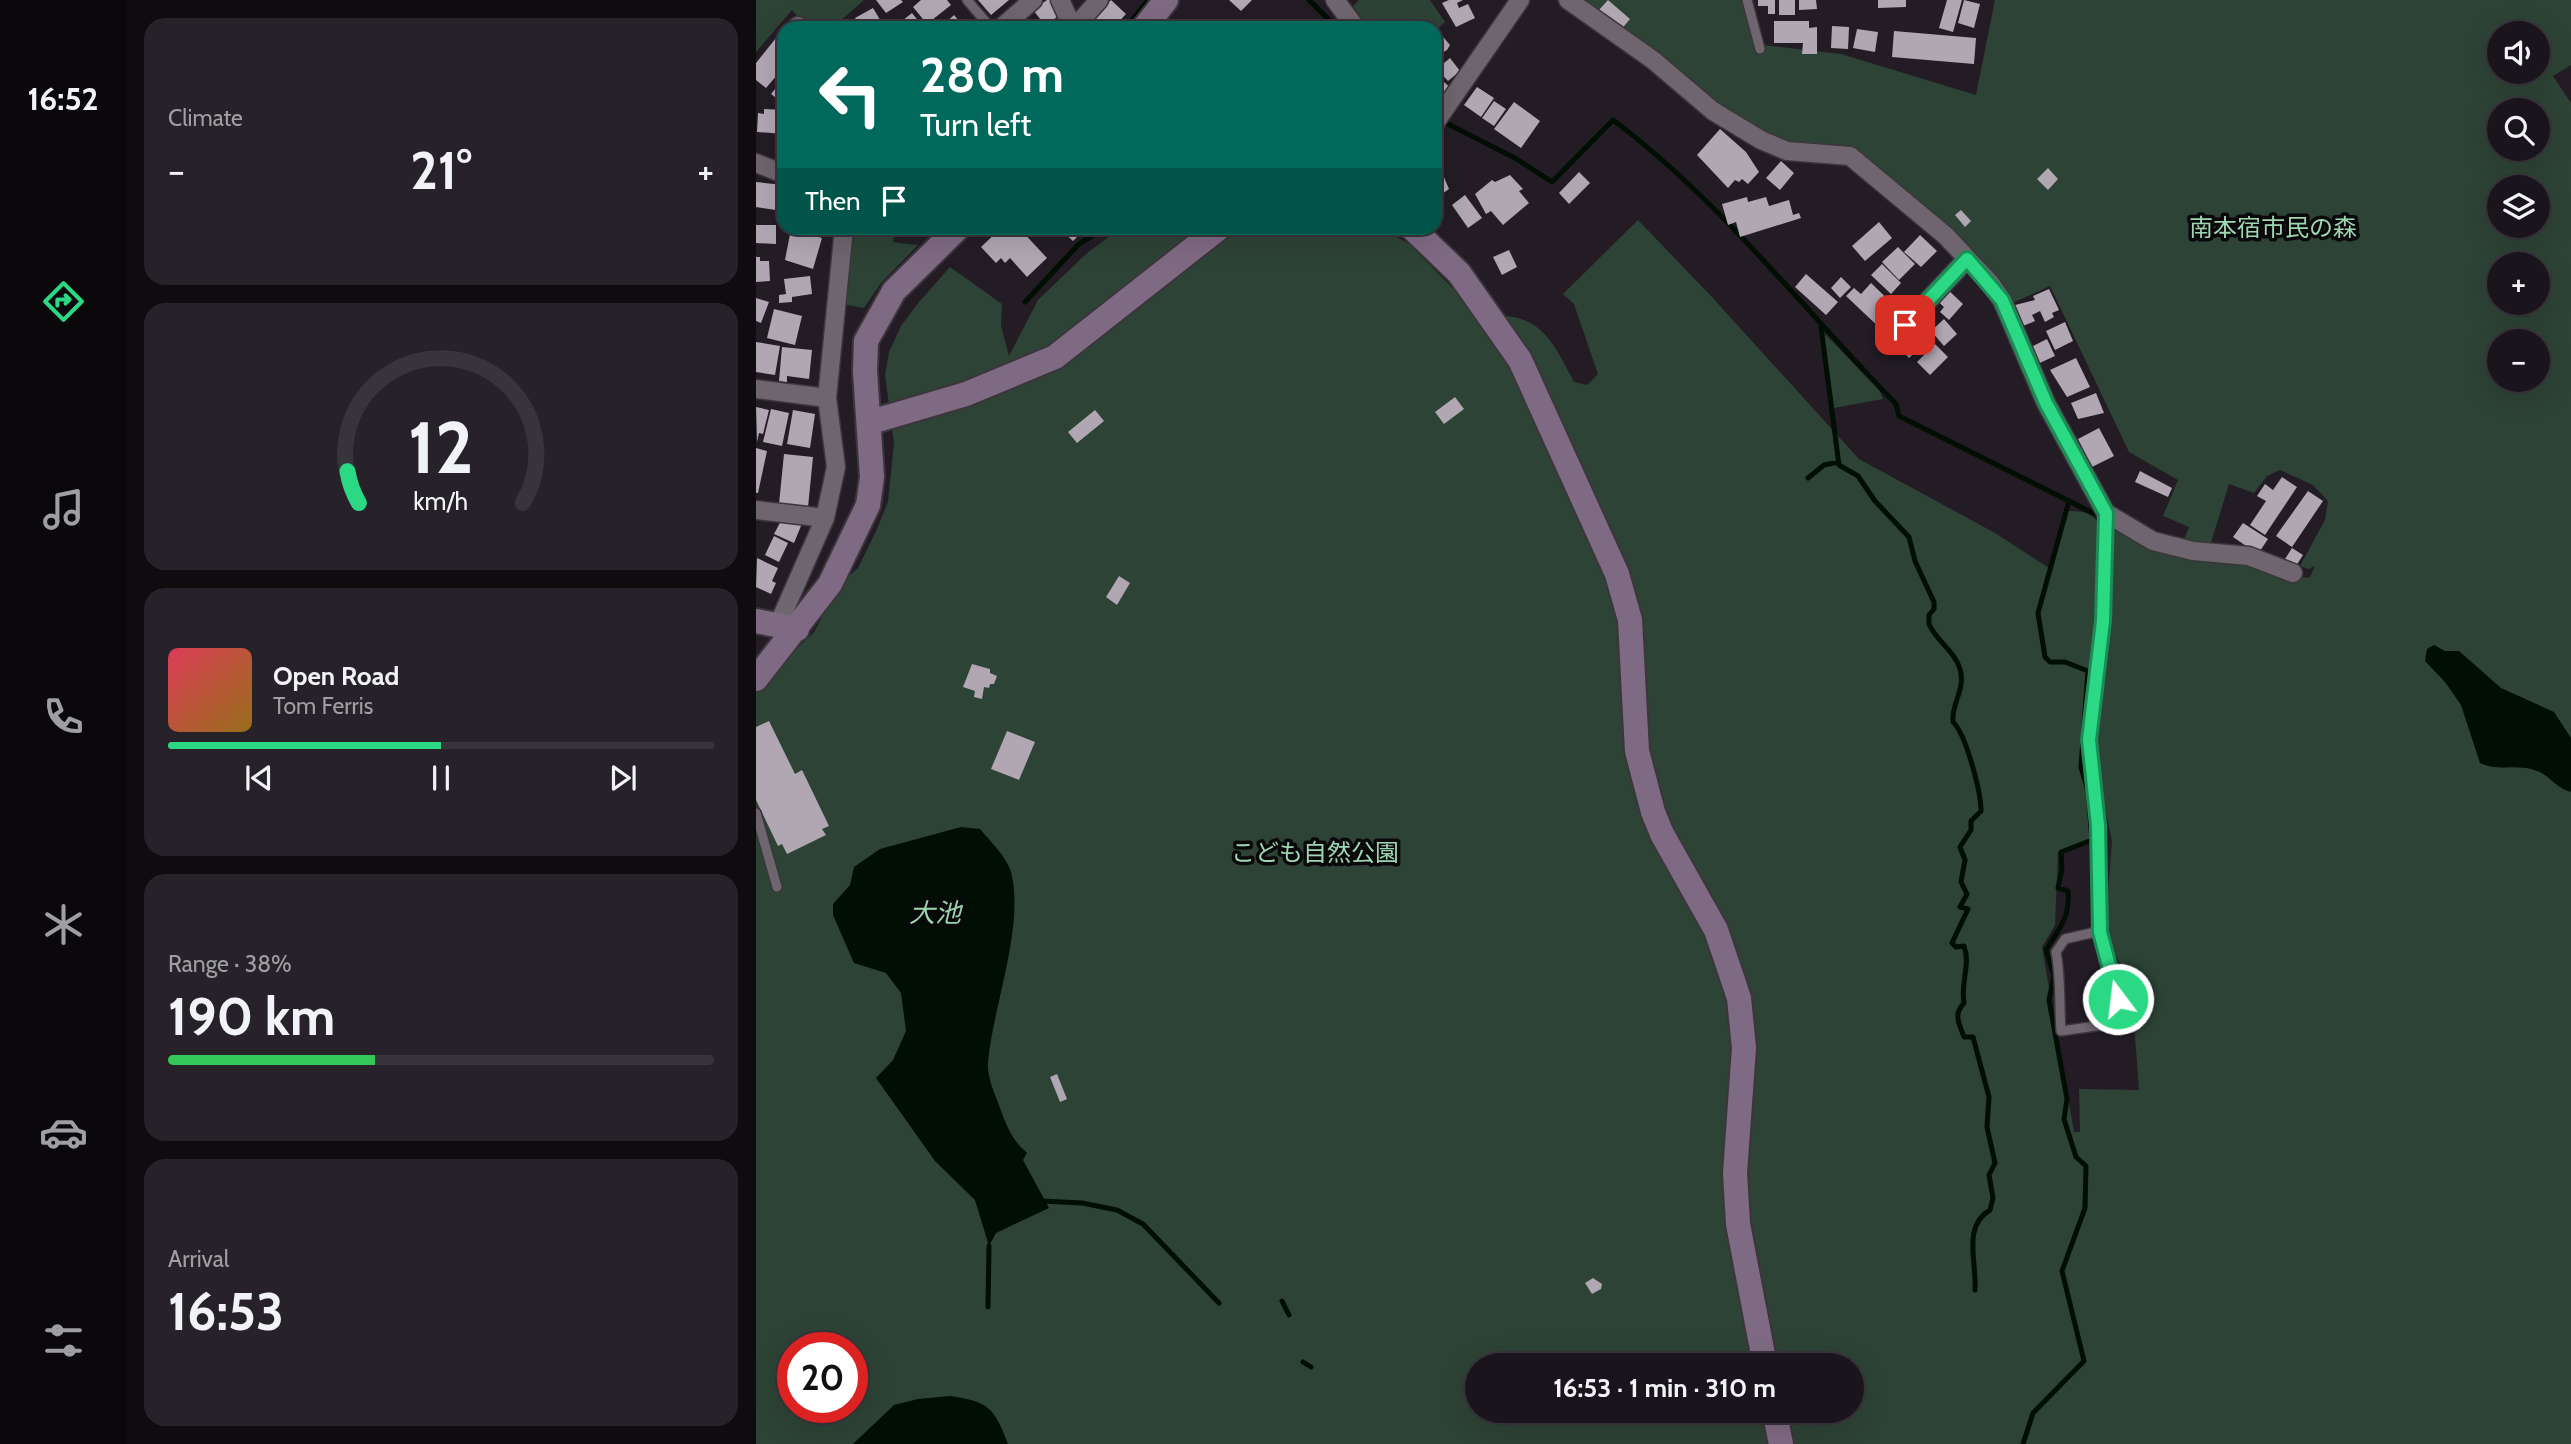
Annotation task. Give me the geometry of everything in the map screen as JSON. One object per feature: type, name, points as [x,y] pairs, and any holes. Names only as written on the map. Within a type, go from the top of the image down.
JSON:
[{"type":"street","points":[[1009,21],[1033,0]]},
{"type":"street","points":[[1060,0],[1070,21]]},
{"type":"street","points":[[1080,21],[1099,0]]},
{"type":"street","points":[[1150,21],[1166,0]]},
{"type":"street","points":[[1335,0],[1351,21]]},
{"type":"street","points":[[1442,108],[1520,0]]},
{"type":"street","points":[[1568,0],[1653,60],[1713,111],[1761,140],[1787,151],[1850,156],[1939,230],[2002,300],[2046,403],[2106,513],[2152,541],[2193,551],[2249,556],[2293,573]]},
{"type":"street","points":[[756,163],[777,171]]},
{"type":"street","points":[[756,679],[825,518],[836,467],[827,398],[843,235]]},
{"type":"street","points":[[777,625],[830,584],[868,505],[872,477],[871,422],[865,371],[866,341],[894,291],[951,235]]},
{"type":"street","points":[[871,422],[966,394],[1055,357],[1210,235]]},
{"type":"street","points":[[1419,235],[1459,273],[1520,360],[1617,574],[1630,620],[1637,751],[1653,812],[1662,834],[1716,930],[1739,998],[1744,1048],[1735,1173],[1738,1224],[1763,1353]]},
{"type":"street","points":[[1905,325],[1967,259]]},
{"type":"street","points":[[756,389],[827,398]]},
{"type":"street","points":[[756,510],[825,518]]},
{"type":"street","points":[[1776,1423],[1780,1444]]},
{"type":"lane","points":[[967,0],[985,21]]},
{"type":"lane","points":[[1747,0],[1760,49]]},
{"type":"lane","points":[[2100,932],[2065,939],[2056,951],[2060,975],[2058,990],[2061,1031],[2124,1022],[2100,932],[2101,865],[2089,740],[2103,621],[2106,513]]},
{"type":"lane","points":[[756,813],[777,887]]},
{"type":"green space","points":[[756,0],[864,0],[840,21],[801,21],[792,10],[783,21],[777,21],[777,28],[756,52]]},
{"type":"green space","points":[[1359,0],[1430,0],[1445,22],[1442,25],[1442,21],[1364,21],[1353,6]]},
{"type":"green space","name":"こども自然公園","points":[[1576,0],[1742,0],[1755,44],[1841,54],[1976,95],[1995,0],[2571,0],[2571,65],[2553,76],[2571,103],[2571,1444],[756,1444],[756,688],[814,632],[840,584],[858,568],[876,531],[888,502],[894,443],[885,375],[889,352],[901,326],[950,267],[1002,304],[1001,326],[1009,356],[1038,300],[1086,254],[1111,235],[1394,235],[1409,244],[1482,318],[1516,318],[1540,330],[1558,352],[1574,382],[1587,385],[1598,374],[1574,304],[1563,294],[1638,220],[1859,459],[1995,533],[2049,568],[2065,511],[2081,512],[2094,517],[2100,526],[2093,680],[2086,739],[2097,837],[2058,852],[2055,925],[2042,947],[2074,1132],[2080,1132],[2079,1089],[2139,1090],[2133,1009],[2125,977],[2105,929],[2112,841],[2091,743],[2107,629],[2109,526],[2149,548],[2248,565],[2286,579],[2310,577],[2315,566],[2308,569],[2300,566],[2325,520],[2328,501],[2313,485],[2280,470],[2267,476],[2254,493],[2229,484],[2210,546],[2183,542],[2189,527],[2163,516],[2178,480],[2129,452],[2050,286],[2008,305],[1852,150],[1786,145],[1715,109]]},
{"type":"green space","points":[[851,235],[894,235],[893,242],[918,245],[881,283],[864,308],[842,304]]},
{"type":"green space","points":[[1823,332],[1879,390],[1883,399],[1834,408]]},
{"type":"water","points":[[2434,645],[2445,651],[2459,651],[2501,688],[2554,712],[2571,738],[2571,792],[2542,773],[2530,769],[2494,767],[2480,763],[2461,705],[2445,682],[2425,661],[2427,649]]},
{"type":"water","name":"大池","points":[[961,827],[980,829],[1002,855],[1011,872],[1014,917],[988,1068],[1005,1121],[1014,1138],[1027,1153],[1023,1160],[1049,1208],[996,1233],[989,1246],[975,1200],[935,1161],[876,1078],[893,1060],[906,1031],[901,993],[886,973],[854,963],[833,915],[833,904],[850,885],[854,867],[880,849]]},
{"type":"water","points":[[950,1396],[974,1401],[988,1408],[999,1422],[1008,1444],[853,1444],[894,1405],[918,1399]]},
{"type":"building","points":[[876,0],[901,0],[903,2],[886,13]]},
{"type":"building","points":[[921,0],[947,0],[951,5],[931,21],[925,21],[913,7]]},
{"type":"building","points":[[978,0],[1009,0],[991,15]]},
{"type":"building","points":[[1047,0],[1052,0],[1062,14],[1051,21],[1042,21],[1033,10]]},
{"type":"building","points":[[1111,0],[1126,14],[1120,21],[1092,21]]},
{"type":"building","points":[[1229,0],[1252,0],[1241,11]]},
{"type":"building","points":[[1463,0],[1457,3],[1459,8],[1468,4],[1475,18],[1456,27],[1442,3]]},
{"type":"building","points":[[1608,0],[1630,19],[1620,31],[1598,11]]},
{"type":"building","points":[[1758,0],[1775,0],[1775,14],[1768,14],[1768,6],[1758,6]]},
{"type":"building","points":[[1779,0],[1795,0],[1795,15],[1779,15]]},
{"type":"building","points":[[1799,0],[1816,0],[1817,9],[1799,10]]},
{"type":"building","points":[[1878,0],[1906,0],[1906,7],[1878,8]]},
{"type":"building","points":[[1947,0],[1962,0],[1953,32],[1939,28]]},
{"type":"building","points":[[1964,0],[1980,4],[1974,28],[1958,23]]},
{"type":"building","points":[[873,8],[881,21],[857,21],[855,18]]},
{"type":"building","points":[[912,13],[918,21],[902,21]]},
{"type":"building","points":[[954,15],[959,21],[948,21]]},
{"type":"building","points":[[1774,21],[1809,21],[1809,28],[1817,27],[1817,54],[1802,54],[1803,43],[1774,43]]},
{"type":"building","points":[[1832,26],[1849,27],[1848,49],[1831,48]]},
{"type":"building","points":[[1857,29],[1878,32],[1875,52],[1853,48]]},
{"type":"building","points":[[1894,31],[1976,38],[1974,64],[1892,57]]},
{"type":"building","points":[[1442,36],[1450,45],[1442,53]]},
{"type":"building","points":[[777,37],[777,75],[766,88],[756,80],[756,63]]},
{"type":"building","points":[[1450,58],[1460,71],[1448,81],[1442,74],[1442,65]]},
{"type":"building","points":[[1442,80],[1452,89],[1442,100]]},
{"type":"building","points":[[777,87],[777,99],[771,94]]},
{"type":"building","points":[[1477,87],[1494,98],[1481,117],[1464,105]]},
{"type":"building","points":[[1494,101],[1506,109],[1494,126],[1482,118]]},
{"type":"building","points":[[1514,102],[1540,121],[1521,148],[1494,129]]},
{"type":"building","points":[[764,109],[777,110],[777,133],[757,132],[758,113],[764,114]]},
{"type":"building","points":[[1720,129],[1746,152],[1759,172],[1748,184],[1742,179],[1739,182],[1735,180],[1728,188],[1697,155]]},
{"type":"building","points":[[1781,161],[1794,173],[1780,190],[1766,178]]},
{"type":"building","points":[[2048,168],[2058,179],[2048,190],[2037,179]]},
{"type":"building","points":[[1579,172],[1590,183],[1569,204],[1559,193]]},
{"type":"building","points":[[1510,175],[1523,189],[1519,191],[1529,203],[1503,225],[1491,211],[1486,214],[1475,194],[1492,180],[1495,182]]},
{"type":"building","points":[[1442,176],[1449,189],[1442,194]]},
{"type":"building","points":[[756,182],[777,184],[777,210],[756,207]]},
{"type":"building","points":[[1465,195],[1482,218],[1468,228],[1452,205]]},
{"type":"building","points":[[1747,197],[1748,202],[1766,197],[1769,206],[1789,200],[1793,215],[1799,213],[1801,218],[1740,237],[1736,222],[1728,225],[1722,204]]},
{"type":"building","points":[[1961,210],[1971,221],[1965,227],[1955,215]]},
{"type":"building","points":[[1879,222],[1892,238],[1865,261],[1852,246]]},
{"type":"building","points":[[756,225],[776,225],[776,244],[756,243]]},
{"type":"building","points":[[790,235],[822,238],[813,269],[785,260]]},
{"type":"building","points":[[994,235],[1026,235],[1047,258],[1027,277],[1010,258],[1005,263],[1001,258],[996,263],[981,247]]},
{"type":"building","points":[[1067,235],[1079,235],[1073,241]]},
{"type":"building","points":[[1920,235],[1937,251],[1921,267],[1904,252]]},
{"type":"building","points":[[1898,247],[1915,264],[1899,280],[1882,262]]},
{"type":"building","points":[[1509,250],[1517,267],[1502,275],[1493,257]]},
{"type":"building","points":[[756,257],[760,257],[760,261],[769,261],[770,281],[756,282]]},
{"type":"building","points":[[1882,264],[1901,283],[1891,294],[1871,275]]},
{"type":"building","points":[[1806,274],[1838,302],[1826,315],[1795,287]]},
{"type":"building","points":[[810,276],[812,294],[792,297],[792,302],[779,303],[779,295],[786,294],[784,279]]},
{"type":"building","points":[[1841,277],[1851,287],[1840,298],[1831,288]]},
{"type":"building","points":[[1871,283],[1900,311],[1882,330],[1846,296],[1854,288],[1861,294]]},
{"type":"building","points":[[1945,287],[1963,304],[1949,320],[1940,312],[1944,307],[1934,298]]},
{"type":"building","points":[[2049,289],[2059,310],[2052,313],[2054,317],[2045,322],[2040,311],[2032,315],[2035,321],[2018,328],[2011,306],[2035,300],[2033,296]]},
{"type":"building","points":[[756,298],[769,302],[761,323],[756,321]]},
{"type":"building","points":[[774,309],[802,316],[795,345],[767,338]]},
{"type":"building","points":[[1944,319],[1957,334],[1944,346],[1931,331]]},
{"type":"building","points":[[2065,322],[2073,341],[2055,350],[2046,331]]},
{"type":"building","points":[[1908,328],[1924,344],[1909,358],[1894,342]]},
{"type":"building","points":[[2047,339],[2055,356],[2033,366],[2025,350]]},
{"type":"building","points":[[756,342],[780,346],[775,375],[756,372]]},
{"type":"building","points":[[1935,344],[1948,357],[1930,375],[1917,362]]},
{"type":"building","points":[[782,347],[812,350],[809,379],[787,376],[787,382],[779,381]]},
{"type":"building","points":[[2076,358],[2090,387],[2067,397],[2050,370]]},
{"type":"building","points":[[2096,393],[2104,413],[2078,419],[2071,403]]},
{"type":"building","points":[[1455,397],[1464,409],[1444,424],[1435,412]]},
{"type":"building","points":[[756,407],[769,410],[763,434],[759,433],[757,442]]},
{"type":"building","points":[[771,409],[789,413],[782,446],[763,442]]},
{"type":"building","points":[[793,410],[815,414],[810,448],[787,444]]},
{"type":"building","points":[[1095,410],[1104,421],[1077,443],[1068,432]]},
{"type":"building","points":[[2099,428],[2114,456],[2092,467],[2078,439]]},
{"type":"building","points":[[756,448],[767,451],[758,493],[756,493]]},
{"type":"building","points":[[784,454],[813,457],[808,507],[779,504]]},
{"type":"building","points":[[2140,471],[2172,488],[2168,497],[2135,482]]},
{"type":"building","points":[[2282,477],[2297,487],[2265,535],[2250,525],[2266,501],[2257,496],[2265,484],[2273,490]]},
{"type":"building","points":[[2308,491],[2323,501],[2292,547],[2276,536]]},
{"type":"building","points":[[783,517],[803,521],[794,543],[774,534]]},
{"type":"building","points":[[2243,523],[2268,539],[2258,554],[2233,537]]},
{"type":"building","points":[[774,536],[788,543],[779,562],[765,555]]},
{"type":"building","points":[[2292,548],[2303,555],[2296,566],[2285,559]]},
{"type":"building","points":[[757,558],[778,568],[772,581],[776,583],[771,594],[756,587]]},
{"type":"building","points":[[1119,576],[1130,583],[1117,605],[1106,597]]},
{"type":"building","points":[[972,664],[990,669],[990,673],[997,676],[994,684],[990,684],[989,688],[984,687],[982,699],[974,697],[975,691],[963,687]]},
{"type":"building","points":[[769,721],[795,774],[802,770],[829,826],[822,829],[826,835],[787,854],[782,844],[778,846],[756,800],[756,727]]},
{"type":"building","points":[[1007,731],[1035,742],[1019,780],[991,769]]},
{"type":"building","points":[[1057,1074],[1067,1099],[1060,1102],[1050,1077]]},
{"type":"building","points":[[1593,1278],[1602,1284],[1601,1289],[1592,1294],[1585,1283]]},
{"type":"waterway","points":[[1132,21],[1148,0]]},
{"type":"waterway","points":[[1309,0],[1330,21]]},
{"type":"waterway","points":[[1442,121],[1515,158],[1552,182],[1613,120],[1689,185],[1760,256],[1896,404],[1899,416],[2103,518]]},
{"type":"waterway","points":[[1025,302],[1079,244],[1094,235]]},
{"type":"waterway","points":[[1821,327],[1839,465],[1858,476],[1875,501],[1909,537],[1915,561],[1934,602],[1929,624],[1960,669],[1961,683],[1953,722],[1963,738],[1972,764],[1981,811],[1971,821],[1971,830],[1960,847],[1965,860],[1961,882],[1967,894],[1960,907],[1968,909],[1952,943],[1956,947],[1964,946],[1966,953],[1964,1003],[1958,1019],[1964,1037],[1973,1037],[1989,1097],[1987,1127],[1995,1163],[1989,1175],[1993,1198],[1990,1210],[1981,1217],[1973,1235],[1975,1290]]},
{"type":"waterway","points":[[1808,478],[1824,465],[1839,462]]},
{"type":"waterway","points":[[2023,1444],[2033,1413],[2084,1361],[2062,1271],[2085,1208],[2086,1166],[2076,1157],[2064,1119],[2067,1099],[2049,1000],[2054,976],[2046,950],[2063,923],[2067,909],[2068,891],[2058,888],[2062,869],[2061,852],[2092,840],[2088,791],[2081,767],[2088,671],[2065,662],[2050,662],[2045,657],[2038,613],[2069,501]]},
{"type":"waterway","points":[[1042,1201],[1082,1203],[1117,1210],[1143,1224],[1219,1303]]},
{"type":"waterway","points":[[988,1307],[989,1246]]},
{"type":"waterway","points":[[1282,1301],[1289,1315]]},
{"type":"waterway","points":[[1303,1362],[1311,1367]]},
{"type":"route","points":[[1905,325],[1967,259],[2002,300],[2046,403],[2106,513],[2103,621],[2089,740],[2098,825],[2100,932],[2118,999]]},
{"type":"park label","name":"南本宿市民の森","points":[[2273,227]]}]
